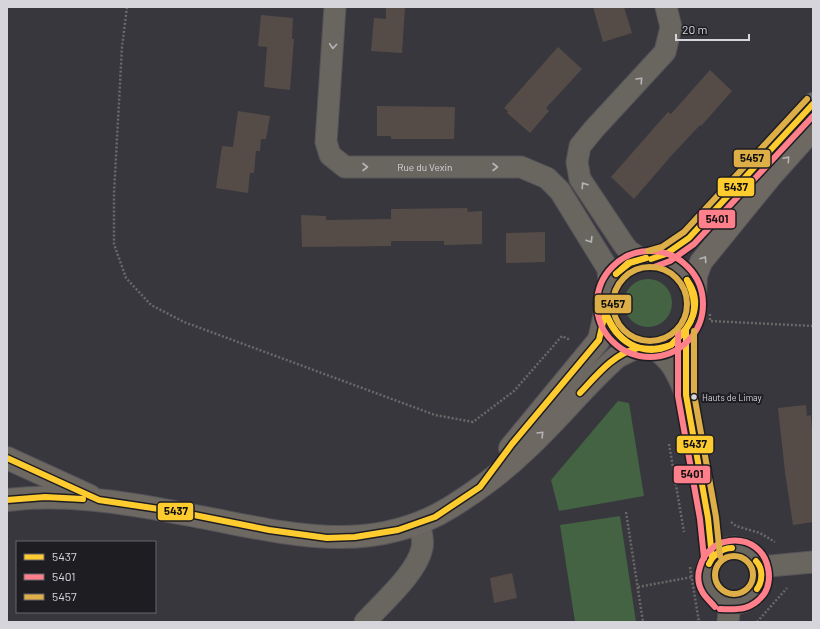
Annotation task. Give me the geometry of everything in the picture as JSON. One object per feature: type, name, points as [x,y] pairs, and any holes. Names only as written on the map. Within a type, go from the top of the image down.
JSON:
[{"type":"main road","points":[[646,349],[620,339],[608,323],[604,302],[610,283],[622,268],[646,259],[666,254],[689,238],[813,104]]},
{"type":"main road","points":[[7,500],[45,497],[98,500],[179,512],[276,531],[327,538],[377,535],[419,524],[449,508],[480,487],[521,454],[617,357],[633,349],[668,346],[677,341],[686,332],[702,301],[697,269],[704,258],[813,129]]},
{"type":"main road","points":[[646,259],[661,260],[680,269],[702,301]]},
{"type":"main road","points":[[480,487],[512,444],[590,352],[601,335],[605,313]]},
{"type":"main road","points":[[7,458],[98,500]]},
{"type":"street","name":"Rue du Vexin","points":[[335,7],[326,142],[330,155],[345,167],[521,167],[547,178],[560,191],[600,254],[608,268],[610,283]]},
{"type":"street","points":[[646,259],[629,251],[624,245],[580,180],[577,162],[580,146],[665,52],[671,27],[666,7]]},
{"type":"street","points":[[686,332],[686,395],[708,518],[712,557],[706,572],[709,589],[722,601],[729,612],[739,603],[748,600],[755,594],[762,577],[760,567],[751,554],[735,548],[723,550],[712,557]]},
{"type":"street","points":[[646,349],[667,358],[686,395]]},
{"type":"street","points":[[365,622],[404,578],[419,558],[423,547],[419,524]]},
{"type":"street","points":[[760,567],[813,562]]},
{"type":"path","points":[[127,7],[122,47],[114,193],[114,244],[126,278],[150,305],[184,322],[421,410],[435,415],[473,422],[514,391],[562,336],[582,344],[590,352]]},
{"type":"path","points":[[702,301],[710,321],[813,326]]},
{"type":"path","points":[[669,441],[686,539]]},
{"type":"path","points":[[626,512],[643,622]]},
{"type":"path","points":[[726,517],[736,526],[760,532],[779,545]]},
{"type":"path","points":[[689,562],[699,622]]},
{"type":"path","points":[[638,587],[692,577]]},
{"type":"path","points":[[757,622],[786,588],[792,588]]},
{"type":"green space","points":[[648,279],[657,281],[665,286],[670,294],[672,303],[670,312],[665,320],[657,325],[648,327],[639,325],[631,320],[626,312],[624,303],[626,294],[631,286],[639,281]]},
{"type":"green space","points":[[618,401],[629,403],[644,496],[559,511],[551,480]]},
{"type":"green space","points":[[620,516],[636,622],[575,622],[560,525]]},
{"type":"building","points":[[386,7],[405,7],[402,53],[371,51],[374,18],[386,19]]},
{"type":"building","points":[[593,7],[624,7],[632,33],[603,42]]},
{"type":"building","points":[[261,15],[293,18],[292,39],[294,39],[290,90],[264,87],[267,47],[258,46]]},
{"type":"building","points":[[558,47],[582,69],[546,108],[549,111],[530,133],[507,113],[508,111],[504,108]]},
{"type":"building","points":[[710,70],[732,91],[701,126],[700,125],[671,156],[634,199],[611,177],[668,112],[671,114]]},
{"type":"building","points":[[377,106],[455,107],[454,139],[391,139],[391,136],[377,136]]},
{"type":"building","points":[[238,111],[270,116],[266,139],[261,139],[260,151],[256,151],[254,173],[250,173],[248,193],[216,188],[222,146],[233,147]]},
{"type":"building","points":[[467,208],[468,212],[482,211],[482,244],[444,245],[444,241],[391,241],[391,246],[302,247],[301,215],[326,216],[326,220],[391,219],[391,209]]},
{"type":"building","points":[[545,232],[545,262],[506,263],[506,233]]},
{"type":"building","points":[[806,405],[807,416],[811,415],[813,444],[813,522],[793,525],[778,408]]},
{"type":"building","points":[[512,573],[517,598],[494,603],[490,578]]},
{"type":"transit line","name":"5457","points":[[648,251],[662,247],[684,232],[807,99]]},
{"type":"transit line","name":"5437","points":[[651,259],[666,254],[689,238],[813,104]]},
{"type":"transit line","name":"5401","points":[[654,267],[670,261],[694,244],[813,116]]},
{"type":"transit line","name":"5401","points":[[650,251],[670,255],[688,266],[699,284],[703,304],[699,324],[688,342],[670,353],[650,357],[630,353],[612,342],[601,324],[597,304],[601,284],[612,266],[630,255],[650,251]]},
{"type":"transit line","name":"5437","points":[[616,274],[628,263],[646,258]]},
{"type":"transit line","name":"5437","points":[[616,274],[630,263],[646,258]]},
{"type":"transit line","name":"5457","points":[[650,267],[664,270],[676,278],[684,290],[687,304],[684,318],[676,330],[664,338],[650,341],[636,338],[624,330],[616,318],[613,304],[616,290],[624,278],[636,270],[650,267]]},
{"type":"transit line","name":"5437","points":[[673,343],[691,321],[693,314],[693,299],[687,280]]},
{"type":"transit line","name":"5437","points":[[673,343],[686,330],[694,314],[695,297],[687,280]]},
{"type":"transit line","name":"5437","points":[[605,311],[616,331],[630,344],[639,348],[648,349],[671,345]]},
{"type":"transit line","name":"5437","points":[[605,311],[615,331],[630,344],[650,350],[660,349],[671,345]]},
{"type":"transit line","name":"5437","points":[[7,458],[99,500],[179,512],[269,530],[327,538],[355,537],[398,530],[435,517],[480,487],[512,444],[599,340],[605,313]]},
{"type":"transit line","name":"5401","points":[[678,331],[678,396],[700,519],[704,558]]},
{"type":"transit line","name":"5437","points":[[686,331],[686,395],[708,518],[712,557]]},
{"type":"transit line","name":"5457","points":[[694,331],[694,394],[716,517],[720,556]]},
{"type":"transit line","name":"5437","points":[[580,393],[599,372],[613,360],[638,348]]},
{"type":"transit line","name":"5437","points":[[7,500],[45,497],[83,499]]},
{"type":"transit line","name":"5401","points":[[715,607],[704,595],[699,584],[699,570],[705,555],[713,547],[724,542],[735,540],[746,542],[756,547],[763,556],[769,571],[767,588],[764,594],[750,606],[739,609],[720,609]]},
{"type":"transit line","name":"5437","points":[[709,564],[718,553],[725,549],[732,548]]},
{"type":"transit line","name":"5457","points":[[734,556],[744,559],[750,565],[753,575],[750,585],[744,591],[734,594],[724,591],[718,585],[715,575],[718,565],[724,559],[734,556]]},
{"type":"transit line","name":"5437","points":[[756,561],[761,571],[761,578],[757,589]]},
{"type":"place","name":"Hauts de Limay","points":[[694,397]]}]
